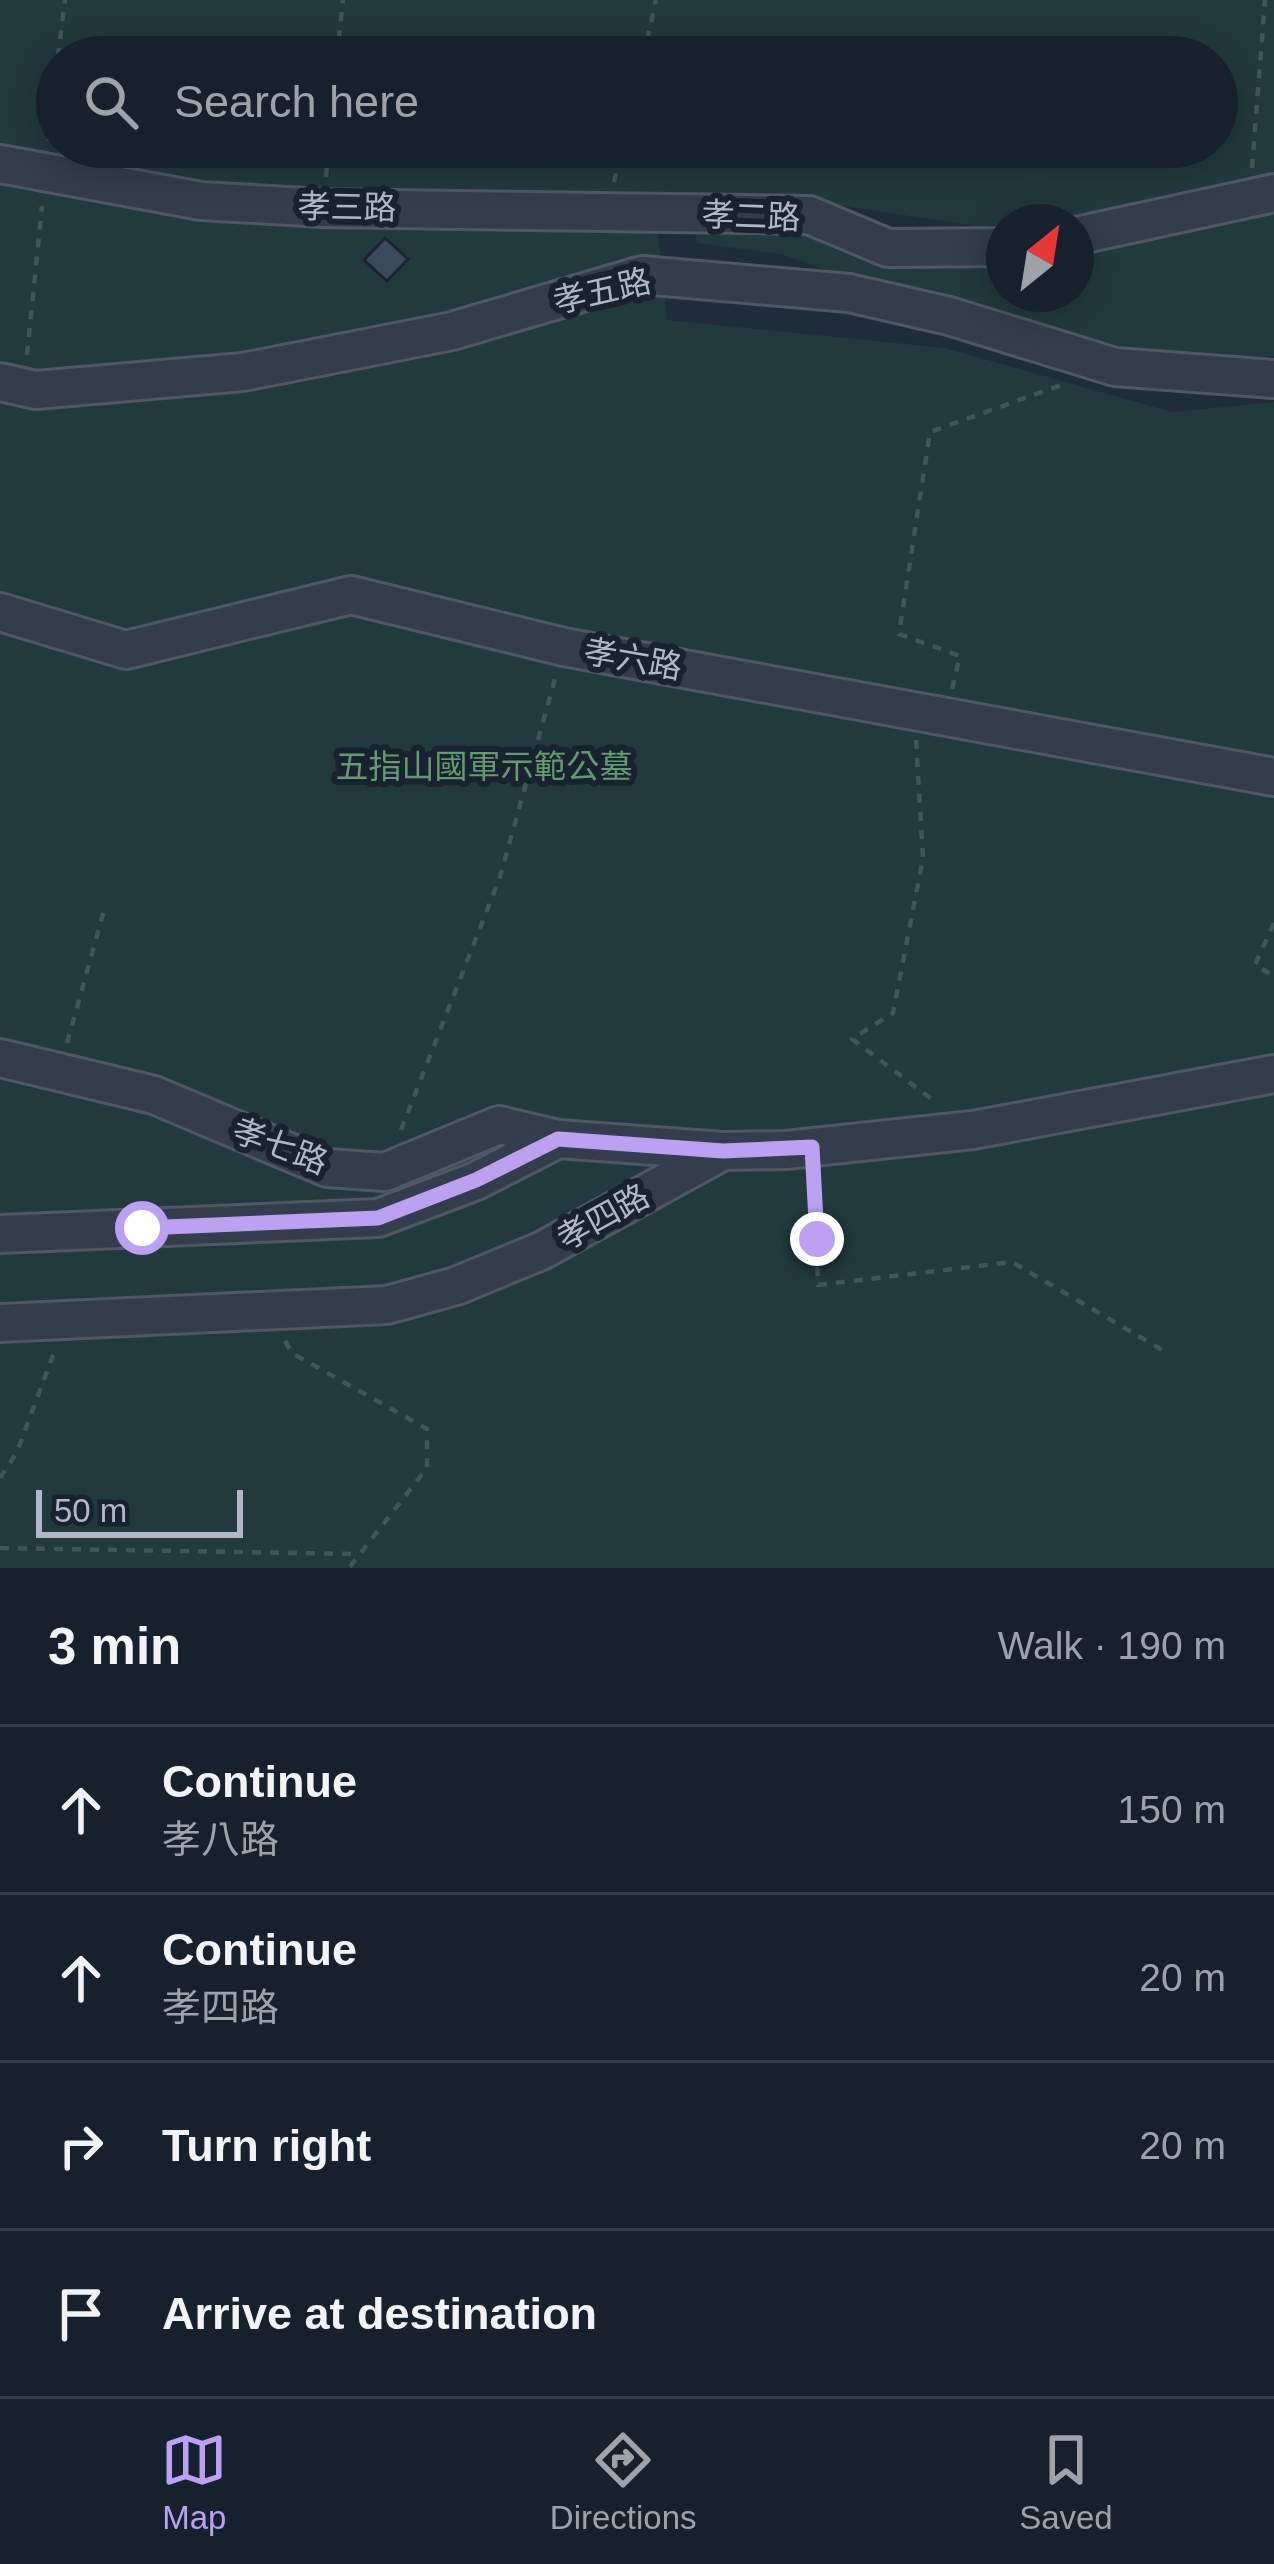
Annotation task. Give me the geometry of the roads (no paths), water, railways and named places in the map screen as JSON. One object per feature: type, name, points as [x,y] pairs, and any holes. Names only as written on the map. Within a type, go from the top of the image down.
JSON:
[{"type":"lane","name":"孝三路","points":[[0,164],[201,201],[636,214]]},
{"type":"lane","points":[[1094,232],[1262,196]]},
{"type":"lane","name":"孝二路","points":[[636,214],[809,215],[888,248],[986,247]]},
{"type":"lane","points":[[636,214],[642,275]]},
{"type":"lane","name":"孝五路","points":[[12,385],[243,372],[452,331],[642,275],[849,292],[949,316],[1115,367],[1274,379]]},
{"type":"lane","name":"孝六路","points":[[0,612],[126,650],[351,595],[564,647],[1274,777]]},
{"type":"lane","name":"孝七路","points":[[0,1058],[154,1095],[327,1168],[385,1172],[500,1125],[558,1139],[723,1151]]},
{"type":"lane","name":"孝四路","points":[[0,1323],[388,1305],[456,1286],[541,1251],[723,1151],[973,1130],[1274,1074]]},
{"type":"lane","points":[[0,1234],[378,1218],[476,1180],[558,1139]]},
{"type":"park label","name":"五指山國軍示範公墓","points":[[484,766]]}]
